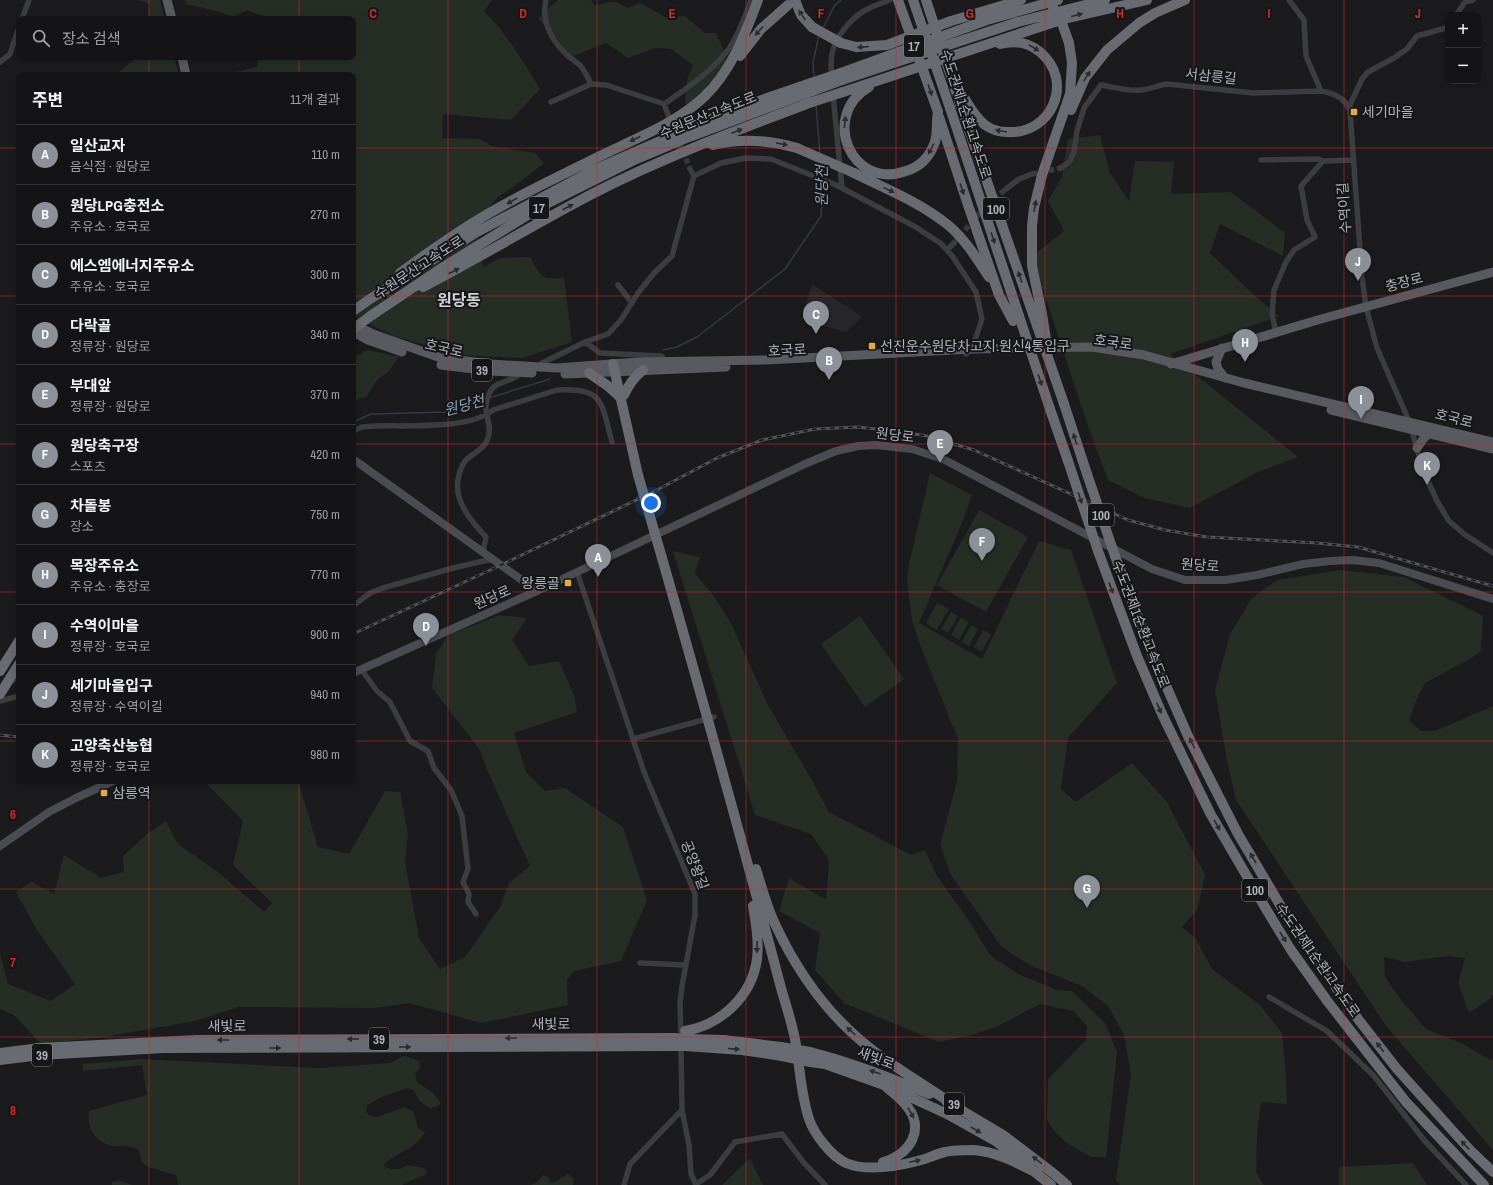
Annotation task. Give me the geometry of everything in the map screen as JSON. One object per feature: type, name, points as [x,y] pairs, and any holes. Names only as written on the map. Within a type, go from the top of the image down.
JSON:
[{"type":"highway","points":[[705,96],[720,79],[733,58],[748,28],[758,0]]},
{"type":"highway","points":[[898,0],[938,112],[999,295]]},
{"type":"highway","name":"수도권제1순환고속도로","points":[[913,0],[950,108],[1016,319],[1033,360],[1098,551],[1162,714],[1210,813],[1291,950],[1328,1002],[1406,1102],[1484,1185]]},
{"type":"highway","name":"수도권제1순환고속도로","points":[[926,0],[949,69],[963,103],[1037,314],[1051,368],[1115,556],[1150,649],[1188,736],[1238,834],[1286,915],[1358,1019],[1397,1069],[1470,1150],[1493,1172]]},
{"type":"highway","points":[[370,298],[393,278],[467,227],[523,194],[665,124],[682,114],[719,83],[761,29],[791,3],[812,27],[841,43],[856,47],[886,45],[951,21],[1021,0]]},
{"type":"highway","name":"수원문산고속도로","points":[[841,76],[1018,22],[1105,0]]},
{"type":"highway","points":[[382,308],[463,266],[594,193],[649,167],[726,135],[812,102],[955,54],[1064,19],[1146,0]]},
{"type":"highway","points":[[1037,175],[1085,78],[1107,50],[1139,23],[1155,13],[1185,0]]},
{"type":"highway","points":[[1037,314],[1031,250],[1037,175],[1070,94],[1072,74],[1069,43],[1052,1]]},
{"type":"highway","name":"수원문산고속도로","points":[[356,328],[382,308],[445,266],[544,205],[632,161],[811,87],[987,20],[1052,1]]},
{"type":"highway","points":[[955,54],[1004,43],[1021,43],[1029,45],[1042,54],[1052,66],[1056,79],[1056,100],[1048,114],[1036,125],[1020,131],[1002,132],[993,130],[980,120],[963,103]]},
{"type":"highway","points":[[909,70],[867,88],[859,93],[850,104],[846,117],[844,133],[851,154],[860,164],[877,174],[899,174],[914,168],[926,158],[935,141],[938,112]]},
{"type":"highway","name":"수원문산고속도로","points":[[356,308],[370,298],[476,233],[596,169],[724,113],[811,87]]},
{"type":"highway","points":[[649,167],[704,148],[724,143],[753,140],[782,144],[797,148],[923,208],[948,225],[971,250],[1016,319]]},
{"type":"highway","points":[[616,367],[640,473],[711,718],[796,1042],[804,1100],[807,1114],[814,1130],[819,1139],[846,1163],[864,1167],[878,1168],[894,1166],[921,1160],[946,1152],[974,1150],[998,1154],[1037,1172]]},
{"type":"highway","points":[[622,396],[635,376],[643,370]]},
{"type":"highway","points":[[589,373],[622,396]]},
{"type":"highway","points":[[0,671],[16,646]]},
{"type":"highway","points":[[0,694],[16,669]]},
{"type":"highway","points":[[685,1038],[696,1029],[709,1024],[726,1013],[740,999],[750,984],[757,960],[758,932],[743,839]]},
{"type":"highway","points":[[743,839],[799,1042],[812,1116],[819,1132],[827,1143],[843,1156],[856,1161],[871,1163],[884,1162],[897,1158],[906,1150],[914,1138],[915,1121],[906,1104],[884,1085]]},
{"type":"highway","points":[[743,839],[775,925],[798,969],[821,1000],[848,1029],[875,1052],[951,1103]]},
{"type":"highway","name":"새빛로","points":[[0,1053],[40,1048],[205,1048],[685,1038],[730,1040],[811,1057],[843,1061],[886,1076],[951,1103],[1003,1135],[1054,1173],[1067,1185]]},
{"type":"highway","name":"새빛로","points":[[0,1060],[84,1049],[197,1040],[674,1039]]},
{"type":"highway","name":"새빛로","points":[[811,1057],[825,1064],[884,1085],[947,1114],[997,1142],[1037,1172],[1051,1185]]},
{"type":"main road","points":[[167,0],[171,16]]},
{"type":"main road","points":[[172,0],[176,16]]},
{"type":"main road","points":[[183,60],[185,72]]},
{"type":"main road","points":[[187,60],[190,72]]},
{"type":"main road","name":"충장로","points":[[1168,365],[1276,332],[1493,272]]},
{"type":"main road","name":"호국로","points":[[356,326],[373,334],[441,358],[491,364],[557,368],[616,367],[666,362],[766,360],[1092,347],[1144,355],[1168,365],[1241,388],[1493,442]]},
{"type":"main road","name":"호국로","points":[[356,332],[368,340],[440,364],[490,371],[557,374],[589,373],[616,367],[643,370],[765,365],[969,352]]},
{"type":"main road","points":[[1222,348],[1216,362],[1218,369],[1225,378]]},
{"type":"main road","name":"호국로","points":[[1168,365],[1410,425],[1430,434],[1493,449]]},
{"type":"main road","points":[[1417,448],[1424,438],[1430,434]]},
{"type":"main road","name":"원당로","points":[[357,671],[537,591],[836,450],[858,446],[876,445],[912,449],[943,459],[1152,569],[1185,580],[1226,580],[1257,575],[1303,564],[1330,560],[1353,560],[1379,563],[1493,599]]},
{"type":"main road","points":[[356,461],[537,591]]},
{"type":"main road","points":[[0,846],[49,812],[106,784]]},
{"type":"street","points":[[23,16],[28,0]]},
{"type":"street","points":[[546,0],[546,19],[549,33],[567,55],[580,65],[588,76],[591,84]]},
{"type":"street","points":[[664,104],[691,86],[710,70],[728,50],[743,21],[751,0]]},
{"type":"street","points":[[839,186],[831,63],[833,48],[851,21],[865,10],[890,0]]},
{"type":"street","points":[[1289,0],[1304,20],[1306,56],[1321,91],[1328,92],[1341,99],[1347,103],[1349,108]]},
{"type":"street","points":[[1458,12],[1465,2],[1473,0]]},
{"type":"street","name":"수역이길","points":[[1366,307],[1357,226],[1349,108],[1362,79],[1368,72],[1407,49],[1417,36],[1445,28]]},
{"type":"street","points":[[0,62],[10,54],[16,36]]},
{"type":"street","points":[[551,102],[591,84],[606,85],[664,104]]},
{"type":"street","name":"서삼릉길","points":[[1061,168],[1070,161],[1074,152],[1077,131],[1084,108],[1101,85],[1133,90],[1144,90],[1158,85],[1167,84],[1253,93],[1321,91]]},
{"type":"street","points":[[664,104],[669,117]]},
{"type":"street","points":[[694,176],[721,164],[746,158],[771,159],[839,186],[914,226],[940,243],[947,250],[976,292],[982,319],[969,352]]},
{"type":"street","points":[[1260,160],[1353,160]]},
{"type":"street","points":[[1276,332],[1272,314],[1274,290],[1286,262],[1294,250],[1315,237],[1307,220],[1301,186],[1323,161]]},
{"type":"street","points":[[542,363],[585,342],[608,334],[621,320],[638,293],[655,272],[672,256],[694,176],[690,169]]},
{"type":"street","points":[[1006,189],[1019,179],[1037,175]]},
{"type":"street","points":[[947,250],[954,243]]},
{"type":"street","points":[[618,285],[632,304]]},
{"type":"street","points":[[1366,307],[1381,360],[1396,390],[1410,425],[1423,470],[1437,501],[1449,521],[1464,534],[1493,553]]},
{"type":"street","points":[[585,342],[600,353],[661,356],[666,362]]},
{"type":"street","points":[[483,552],[486,536],[465,511],[458,496],[457,482],[464,462],[486,444],[489,437],[490,428],[486,413],[489,392],[495,386],[517,376]]},
{"type":"street","points":[[356,430],[362,427],[374,426],[454,424],[557,390],[585,391],[594,395],[601,403],[612,442]]},
{"type":"street","points":[[356,604],[370,594],[384,588],[453,568],[492,559]]},
{"type":"street","name":"공양왕길","points":[[577,572],[644,772],[695,894],[696,915],[680,1003],[682,1110],[689,1145],[691,1174],[696,1185]]},
{"type":"street","points":[[357,671],[390,702],[410,742],[428,751],[434,768],[451,790],[462,816],[468,869],[463,882],[469,894],[468,902],[476,914]]},
{"type":"street","points":[[0,701],[16,697]]},
{"type":"street","points":[[633,739],[711,718]]},
{"type":"street","points":[[640,963],[686,965]]},
{"type":"street","points":[[1270,997],[1327,1032],[1374,1076],[1424,1140],[1466,1185]]},
{"type":"street","points":[[624,1185],[630,1164],[682,1110]]},
{"type":"street","points":[[696,1185],[710,1175],[735,1142],[782,1134],[804,1163],[825,1185]]},
{"type":"shaded area","points":[[138,0],[160,0],[164,16],[148,16],[150,4]]},
{"type":"shaded area","points":[[185,0],[492,0],[484,11],[507,38],[540,89],[511,120],[443,114],[442,138],[479,139],[494,147],[535,153],[544,163],[498,197],[476,223],[483,267],[500,258],[530,257],[542,276],[550,278],[564,278],[572,342],[522,358],[459,355],[394,336],[356,317],[356,72],[235,72],[257,67],[258,60],[356,60],[356,16],[263,16],[247,10],[235,16],[230,16],[213,10],[186,4]]},
{"type":"shaded area","points":[[558,0],[591,0],[595,6],[612,2],[619,3],[628,8],[640,3],[667,18],[685,16],[705,33],[716,33],[724,51],[726,65],[686,112],[686,88],[688,77],[693,65],[671,49],[656,48],[628,58],[606,43],[571,57],[556,37],[538,19]]},
{"type":"shaded area","points":[[133,60],[175,60],[178,72],[119,72]]},
{"type":"shaded area","points":[[1100,135],[1110,173],[1129,201],[1135,161],[1174,162],[1171,194],[1231,192],[1285,233],[1283,256],[1220,224],[1210,253],[1254,295],[1279,316],[1170,354],[1298,457],[1258,472],[1190,508],[1145,498],[1108,480],[1084,415],[1032,256],[1064,231],[1048,201],[1062,177],[1068,139]]},
{"type":"shaded area","points":[[812,284],[863,316],[846,332],[801,320]]},
{"type":"shaded area","points":[[368,350],[399,357],[388,372],[377,380],[366,397],[356,400],[356,356]]},
{"type":"shaded area","points":[[930,473],[972,495],[964,518],[919,623],[982,659],[1039,541],[1071,550],[1117,683],[1068,738],[1061,789],[1076,802],[1132,763],[1167,802],[1205,875],[1197,910],[1182,927],[1196,939],[1212,969],[1260,1005],[1282,1033],[1287,1104],[1261,1102],[1257,1134],[1256,1172],[1264,1185],[1120,1185],[1116,1180],[1131,1074],[1124,1035],[1108,1006],[1082,986],[1032,966],[1001,946],[951,875],[940,845],[957,781],[958,739],[922,650],[912,620],[907,580],[909,564]]},
{"type":"shaded area","points":[[979,510],[1028,537],[986,612],[937,585]]},
{"type":"shaded area","points":[[673,551],[700,557],[695,573],[712,594],[730,621],[768,705],[829,812],[911,855],[925,850],[937,876],[967,918],[991,956],[1018,974],[1057,990],[1072,991],[1105,1023],[1117,1052],[1106,1157],[1091,1157],[1067,1143],[1054,1131],[1047,1120],[1048,1079],[1086,1040],[1087,1026],[1073,1011],[1040,1004],[998,1026],[972,1035],[939,1042],[844,1003],[815,970],[820,933],[779,911],[789,878],[826,900],[829,860],[811,834],[755,815]]},
{"type":"shaded area","points":[[1341,570],[1404,577],[1483,616],[1481,651],[1470,659],[1425,683],[1409,720],[1421,731],[1435,731],[1493,706],[1493,995],[1490,999],[1469,1013],[1458,983],[1465,958],[1448,956],[1405,962],[1384,957],[1385,977],[1402,1001],[1426,1029],[1463,1044],[1490,1060],[1493,1059],[1493,1150],[1386,1026],[1236,800],[1227,761],[1215,690],[1230,634],[1252,598],[1277,580]]},
{"type":"shaded area","points":[[937,603],[949,609],[937,630],[926,623]]},
{"type":"shaded area","points":[[951,612],[958,616],[948,633],[941,629]]},
{"type":"shaded area","points":[[499,615],[527,618],[512,640],[529,666],[559,661],[574,695],[577,712],[514,733],[526,772],[545,791],[565,788],[623,827],[647,900],[621,961],[574,971],[567,980],[568,1005],[481,1023],[410,1003],[374,1008],[239,1007],[195,1021],[104,1037],[41,1044],[14,1015],[0,1009],[0,953],[8,984],[51,1001],[75,984],[37,930],[16,892],[31,882],[54,894],[64,855],[101,878],[124,872],[123,856],[147,834],[166,821],[178,844],[218,872],[264,912],[272,903],[233,865],[243,821],[207,784],[299,784],[318,847],[349,854],[385,791],[400,792],[408,834],[405,862],[419,938],[440,969],[465,957],[500,907],[509,883],[530,866],[488,772],[480,750],[432,688],[436,654],[448,635]]},
{"type":"shaded area","points":[[860,616],[904,679],[865,707],[821,644]]},
{"type":"shaded area","points":[[961,617],[969,622],[959,640],[951,635]]},
{"type":"shaded area","points":[[971,625],[978,629],[969,646],[962,642]]},
{"type":"shaded area","points":[[983,630],[991,634],[982,652],[974,647]]},
{"type":"shaded area","points":[[404,1056],[419,1061],[420,1068],[415,1073],[417,1082],[433,1093],[441,1103],[436,1107],[430,1108],[419,1101],[414,1090],[407,1088],[382,1097],[367,1105],[366,1112],[370,1116],[377,1117],[404,1107],[413,1111],[418,1128],[425,1132],[412,1146],[384,1164],[385,1167],[392,1169],[400,1169],[407,1165],[424,1168],[427,1174],[402,1185],[178,1185],[176,1175],[151,1168],[142,1163],[138,1149],[128,1146],[113,1146],[102,1142],[94,1134],[89,1123],[89,1111],[147,1095],[142,1065],[83,1071],[82,1064],[140,1059],[318,1068],[390,1063]]},
{"type":"shaded area","points":[[750,1158],[763,1185],[722,1185]]},
{"type":"shaded area","points":[[1413,1163],[1427,1185],[1339,1185],[1339,1167]]},
{"type":"shaded area","points":[[568,1174],[574,1179],[573,1185],[530,1185],[536,1183],[543,1175],[548,1177],[551,1183]]},
{"type":"shaded area","points":[[118,1180],[132,1185],[112,1185],[112,1182]]},
{"type":"waterway","name":"원당천","points":[[823,28],[835,5],[841,0]]},
{"type":"waterway","name":"원당천","points":[[814,77],[813,62],[819,35]]},
{"type":"waterway","name":"원당천","points":[[816,105],[820,155]]},
{"type":"waterway","name":"원당천","points":[[821,162],[823,178]]},
{"type":"waterway","name":"원당천","points":[[663,350],[677,347],[697,337],[785,269],[821,216],[823,182]]},
{"type":"waterway","name":"원당천","points":[[489,398],[550,379]]},
{"type":"waterway","name":"원당천","points":[[356,421],[371,414],[447,412],[486,400]]},
{"type":"tunnel","points":[[670,119],[690,169]]},
{"type":"tunnel","points":[[1032,174],[1061,168]]},
{"type":"tunnel","points":[[954,243],[988,203],[1006,189]]},
{"type":"railway","points":[[356,633],[655,491],[717,458],[762,440],[815,429],[858,427],[927,436],[974,450],[1128,520],[1165,530],[1207,537],[1317,543],[1358,547],[1493,586]]},
{"type":"railway","points":[[0,735],[16,737]]},
{"type":"place","name":"세기마을","points":[[1354,112]]},
{"type":"place","name":"세기마을입구","points":[[1358,281]]},
{"type":"place","name":"에스엠에너지주유소","points":[[816,334]]},
{"type":"place","name":"선진운수원당차고지.원신4통입구","points":[[872,346]]},
{"type":"place","name":"목장주유소","points":[[1245,362]]},
{"type":"place","name":"원당LPG충전소","points":[[829,380]]},
{"type":"place","name":"수역이마을","points":[[1361,419]]},
{"type":"place","name":"부대앞","points":[[940,463]]},
{"type":"place","name":"고양축산농협","points":[[1427,485]]},
{"type":"place","name":"원당축구장","points":[[982,561]]},
{"type":"place","name":"일산교자","points":[[598,577]]},
{"type":"place","name":"왕릉골","points":[[568,583]]},
{"type":"place","name":"다락골","points":[[426,646]]},
{"type":"place","name":"삼릉역","points":[[104,793]]},
{"type":"place","name":"차돌봉","points":[[1087,908]]},
{"type":"district","name":"원당동","points":[[459,300]]}]
